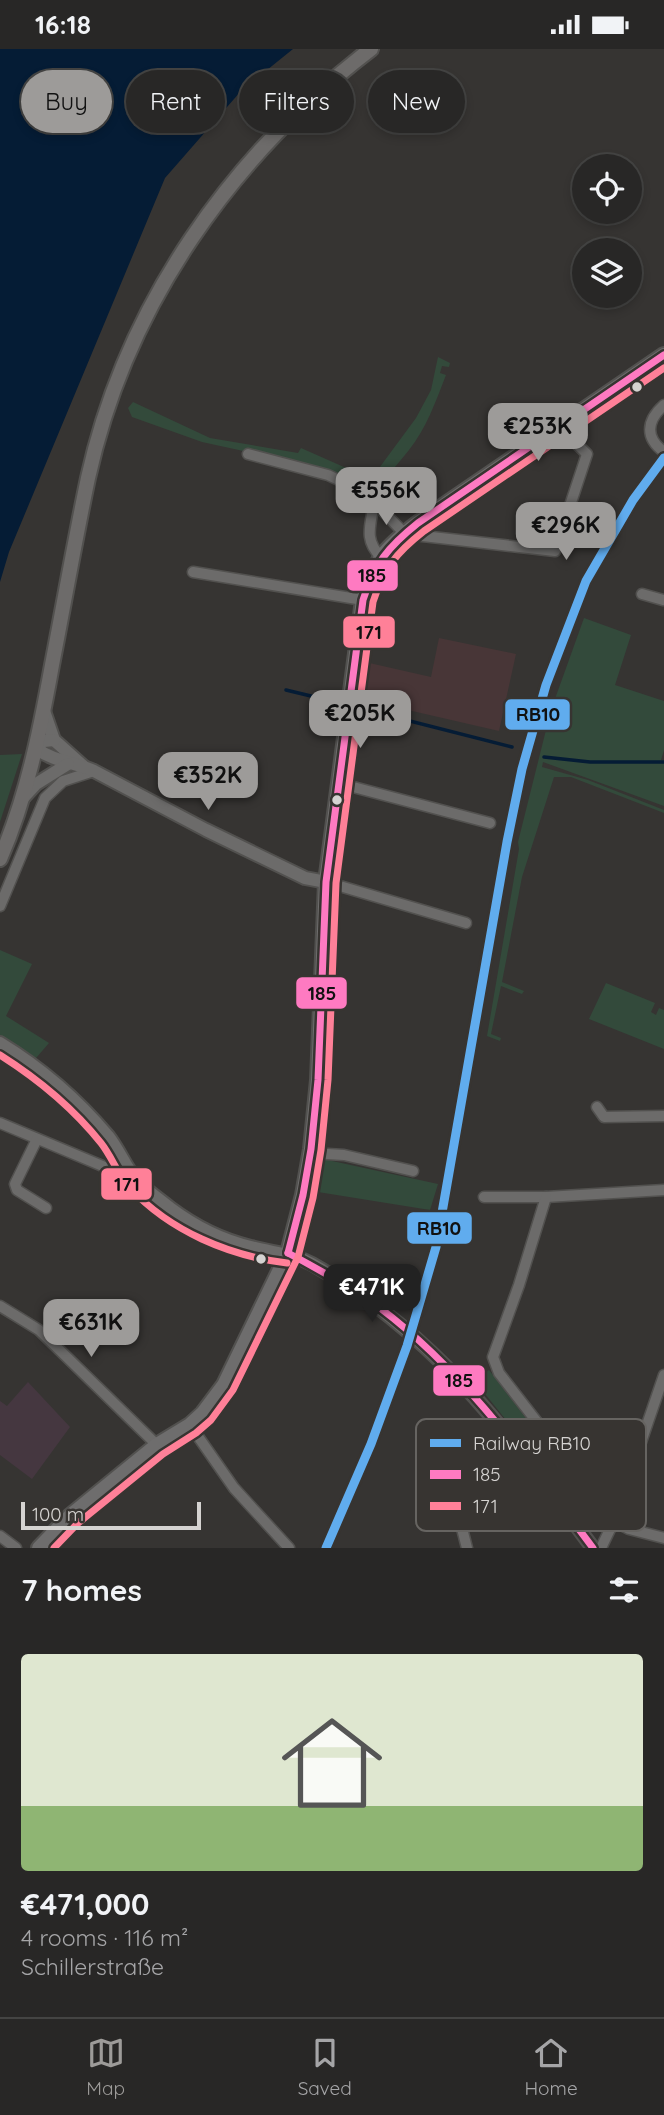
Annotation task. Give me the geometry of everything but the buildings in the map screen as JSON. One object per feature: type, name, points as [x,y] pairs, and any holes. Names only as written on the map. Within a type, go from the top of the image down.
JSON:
[{"type":"main road","points":[[0,859],[23,798],[36,748],[89,476],[101,429],[136,338],[157,294],[186,245],[247,164],[294,114],[371,49]]},
{"type":"main road","points":[[39,1548],[70,1516],[157,1445],[190,1425],[224,1385],[288,1253],[311,1153],[318,1078],[326,882],[363,600],[374,567],[405,534],[664,355]]},
{"type":"street","points":[[662,451],[651,440],[649,429],[652,418],[664,405]]},
{"type":"street","points":[[248,454],[328,475],[349,485],[374,502],[405,534],[555,551],[587,454],[559,427]]},
{"type":"street","points":[[374,502],[369,540],[371,547],[381,557]]},
{"type":"street","points":[[193,572],[363,600]]},
{"type":"street","points":[[642,594],[664,599]]},
{"type":"street","points":[[44,711],[54,740],[89,769],[206,830],[305,878],[466,923]]},
{"type":"street","points":[[54,740],[44,741],[36,748],[51,759],[89,769]]},
{"type":"street","points":[[23,798],[36,784],[68,764]]},
{"type":"street","points":[[0,906],[45,798],[63,781],[89,769]]},
{"type":"street","points":[[338,783],[490,823]]},
{"type":"street","points":[[0,1043],[31,1062],[87,1113],[110,1139],[137,1180],[171,1209],[211,1233],[253,1248],[288,1253],[310,1263],[362,1296],[420,1340],[494,1419]]},
{"type":"street","points":[[597,1107],[604,1117],[664,1116]]},
{"type":"street","points":[[0,1123],[137,1180]]},
{"type":"street","points":[[37,1139],[15,1184],[16,1189],[46,1208]]},
{"type":"street","points":[[311,1153],[344,1155],[413,1171]]},
{"type":"street","points":[[484,1197],[664,1190]]},
{"type":"street","points":[[535,1419],[499,1373],[493,1357],[519,1285],[546,1196]]},
{"type":"street","points":[[0,1306],[39,1330],[157,1445]]},
{"type":"street","points":[[646,1428],[664,1375]]},
{"type":"street","points":[[190,1425],[234,1488],[289,1548]]},
{"type":"street","points":[[463,1531],[467,1548]]},
{"type":"street","points":[[580,1531],[593,1548]]},
{"type":"street","points":[[601,1548],[609,1531]]},
{"type":"street","points":[[637,1531],[664,1538]]},
{"type":"street","points":[[0,1536],[16,1548]]},
{"type":"shaded area","points":[[439,638],[516,654],[499,731],[360,699],[365,662],[431,677]]},
{"type":"shaded area","points":[[28,1382],[70,1427],[32,1479],[0,1455],[0,1401],[7,1406]]},
{"type":"green space","points":[[438,357],[450,363],[449,367],[442,366],[440,373],[446,375],[430,414],[415,442],[374,494],[330,470],[202,442],[132,417],[128,408],[133,402],[210,438],[298,453],[301,448],[371,479],[416,418],[431,390]]},
{"type":"green space","points":[[584,618],[631,635],[615,685],[664,701],[664,750],[661,760],[664,760],[664,806],[543,762],[542,767],[588,780],[664,810],[664,813],[571,777],[554,777],[522,877],[502,982],[524,991],[522,994],[501,986],[491,1034],[501,1038],[500,1041],[487,1036],[518,842],[551,710]]},
{"type":"green space","points":[[22,754],[0,822],[0,755]]},
{"type":"green space","points":[[0,950],[32,964],[6,1016],[49,1043],[36,1058],[0,1035]]},
{"type":"green space","points":[[606,983],[655,1003],[651,1012],[656,1015],[659,1008],[664,1010],[664,1049],[589,1019]]},
{"type":"green space","points":[[323,1159],[438,1184],[430,1210],[318,1192]]},
{"type":"green space","points":[[489,1370],[527,1419],[505,1419],[474,1380]]},
{"type":"water","points":[[0,49],[293,49],[267,70],[239,70],[239,93],[225,109],[225,70],[126,70],[126,133],[204,133],[165,178],[9,552],[0,582]]},
{"type":"waterway","points":[[286,690],[344,704]]},
{"type":"waterway","points":[[355,707],[512,747]]},
{"type":"waterway","points":[[544,757],[590,762],[664,762]]},
{"type":"rail line","name":"RB10","points":[[326,1548],[371,1444],[407,1346],[436,1247],[507,842],[522,769],[546,685],[586,581],[633,500],[664,458]]},
{"type":"transit line","name":"185","points":[[288,1253],[303,1195],[311,1149],[318,1080],[326,882],[363,600],[368,587],[384,557],[398,540],[418,523],[664,355]]},
{"type":"transit line","name":"171","points":[[54,1548],[77,1524],[163,1454],[211,1420],[233,1390],[298,1257],[313,1198],[321,1150],[328,1080],[336,883],[373,602],[387,570],[398,554],[424,531],[664,368]]},
{"type":"transit line","name":"171","points":[[0,1055],[67,1106],[101,1143],[130,1188],[163,1217],[222,1248],[287,1263]]},
{"type":"transit line","name":"185","points":[[288,1253],[358,1293],[411,1333],[441,1361],[493,1419]]},
{"type":"transit line","name":"185","points":[[580,1531],[593,1548]]}]
